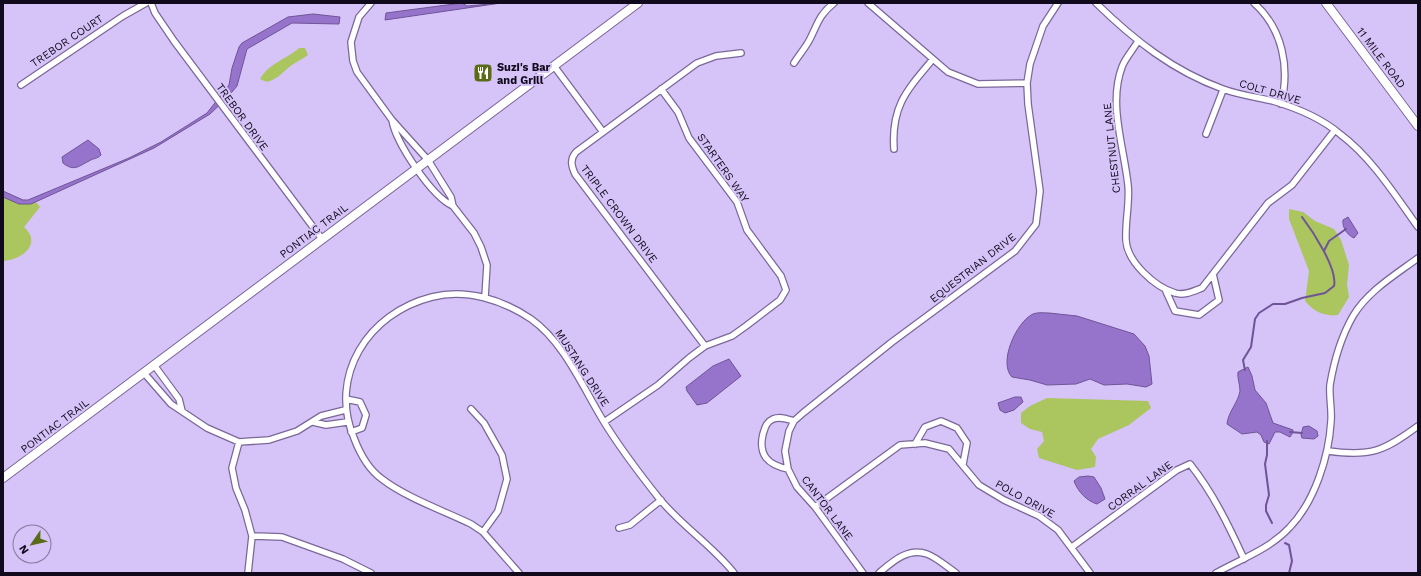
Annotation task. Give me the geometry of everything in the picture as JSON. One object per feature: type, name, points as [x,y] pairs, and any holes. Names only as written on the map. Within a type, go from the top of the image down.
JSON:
[{"type":"main road","name":"PONTIAC TRAIL","points":[[3,478],[638,3]]},
{"type":"main road","name":"11 MILE ROAD","points":[[1326,3],[1418,126]]},
{"type":"street","name":"TREBOR COURT","points":[[21,85],[110,24],[146,3]]},
{"type":"street","name":"TREBOR DRIVE","points":[[151,3],[154,12],[214,96],[322,239]]},
{"type":"street","points":[[370,3],[359,17],[354,29],[351,42],[353,61],[362,80],[392,120],[428,160],[451,197],[453,206],[474,233],[482,247],[487,265],[485,297]]},
{"type":"street","points":[[794,62],[810,39],[816,22],[825,10],[834,3]]},
{"type":"street","points":[[868,3],[948,72],[978,84],[1028,83]]},
{"type":"street","name":"EQUESTRIAN DRIVE","points":[[794,421],[892,342],[1015,251],[1036,224],[1040,191],[1028,104],[1028,83],[1030,64],[1043,26],[1058,3]]},
{"type":"street","name":"COLT DRIVE","points":[[1096,3],[1138,42],[1168,63],[1223,90],[1281,104],[1312,116],[1335,130],[1358,150],[1377,172],[1418,226]]},
{"type":"street","points":[[1254,3],[1272,24],[1284,60],[1285,86],[1281,104]]},
{"type":"street","name":"CHESTNUT LANE","points":[[1138,42],[1122,66],[1117,85],[1117,114],[1129,187],[1126,242],[1133,259],[1146,277],[1176,294],[1190,293],[1202,288],[1268,203],[1292,185],[1335,130]]},
{"type":"street","name":"TRIPLE CROWN DRIVE","points":[[705,346],[572,168],[573,155],[697,63],[706,58],[741,53]]},
{"type":"street","points":[[894,149],[893,133],[896,114],[906,90],[933,59]]},
{"type":"street","points":[[554,66],[603,132]]},
{"type":"street","name":"STARTERS WAY","points":[[604,422],[658,385],[705,346],[732,336],[746,326],[780,300],[786,290],[781,276],[747,230],[737,202],[690,138],[678,112],[661,89]]},
{"type":"street","points":[[1206,134],[1223,90]]},
{"type":"street","points":[[392,120],[394,131],[417,168],[444,202],[453,206]]},
{"type":"street","points":[[1216,573],[1255,554],[1290,527],[1308,502],[1320,477],[1328,451],[1331,420],[1330,387],[1336,356],[1343,336],[1354,316],[1370,295],[1418,258]]},
{"type":"street","points":[[1165,289],[1175,311],[1199,315],[1219,300],[1213,274]]},
{"type":"street","name":"MUSTANG DRIVE","points":[[519,573],[483,532],[471,524],[396,489],[381,479],[367,464],[347,422],[345,410],[347,378],[356,356],[368,336],[384,321],[401,309],[432,297],[458,294],[485,297],[530,318],[550,334],[619,446],[660,500],[734,573]]},
{"type":"street","points":[[154,365],[179,399],[182,411]]},
{"type":"street","points":[[144,372],[170,404],[208,428],[240,442],[269,440],[297,431],[321,416],[345,410]]},
{"type":"street","points":[[346,399],[360,402],[366,415],[362,428],[351,432]]},
{"type":"street","points":[[471,409],[484,423],[502,455],[507,479],[498,511],[483,532]]},
{"type":"street","name":"CANTOR LANE","points":[[794,421],[781,418],[772,420],[765,426],[761,442],[762,452],[767,460],[776,466],[788,469],[797,487],[815,507],[863,573]]},
{"type":"street","points":[[788,469],[785,451],[789,432],[794,421]]},
{"type":"street","points":[[915,444],[925,427],[941,421],[957,428],[967,443],[963,464]]},
{"type":"street","points":[[313,422],[326,425],[347,422]]},
{"type":"street","points":[[1328,451],[1348,454],[1368,453],[1386,447],[1418,426]]},
{"type":"street","points":[[240,442],[232,468],[236,488],[245,510],[252,536],[248,573]]},
{"type":"street","name":"POLO DRIVE","points":[[815,507],[900,445],[925,443],[949,449],[979,485],[1004,500],[1039,516],[1058,530],[1090,573]]},
{"type":"street","name":"CORRAL LANE","points":[[1072,547],[1177,470],[1190,464],[1201,478],[1229,525],[1244,559]]},
{"type":"street","points":[[619,528],[630,525],[660,500]]},
{"type":"street","points":[[252,536],[282,537],[343,559],[371,573]]},
{"type":"street","points":[[880,573],[895,560],[909,553],[927,554],[956,573]]},
{"type":"green space","points":[[299,48],[305,48],[308,55],[290,66],[273,80],[267,82],[260,79],[273,65]]},
{"type":"green space","points":[[3,197],[31,204],[36,202],[40,207],[24,227],[29,233],[31,239],[27,250],[17,258],[3,261]]},
{"type":"green space","points":[[1289,209],[1303,212],[1315,221],[1334,229],[1341,240],[1349,265],[1347,284],[1349,297],[1338,315],[1324,314],[1312,308],[1305,301],[1309,271],[1289,219]]},
{"type":"green space","points":[[1047,398],[1148,401],[1151,408],[1129,425],[1098,439],[1091,449],[1096,457],[1095,467],[1077,470],[1039,458],[1037,449],[1044,441],[1042,432],[1030,429],[1021,423],[1021,413],[1030,406]]},
{"type":"shaded area","points":[[462,3],[467,6],[501,3],[385,20],[386,13]]},
{"type":"shaded area","points":[[313,14],[340,17],[339,24],[292,23],[247,49],[237,86],[227,98],[210,114],[154,148],[31,204],[19,204],[3,197],[3,191],[23,200],[28,200],[129,158],[161,142],[207,113],[229,85],[232,68],[239,47],[242,43],[288,17]]},
{"type":"shaded area","points":[[88,140],[99,149],[101,155],[73,168],[63,163],[62,157]]},
{"type":"shaded area","points":[[1348,217],[1358,233],[1354,238],[1347,233],[1343,225],[1343,220]]},
{"type":"shaded area","points":[[1049,313],[1077,316],[1134,334],[1145,346],[1149,356],[1152,384],[1146,387],[1127,384],[1104,385],[1090,379],[1076,384],[1047,385],[1012,377],[1008,371],[1007,362],[1008,353],[1015,334],[1027,318],[1033,314]]},
{"type":"shaded area","points":[[729,359],[741,376],[707,403],[697,405],[687,391],[686,387],[713,366]]},
{"type":"shaded area","points":[[1248,367],[1252,376],[1255,390],[1266,403],[1273,423],[1293,430],[1290,437],[1280,432],[1275,432],[1269,444],[1264,442],[1261,435],[1257,432],[1242,434],[1227,424],[1229,415],[1240,391],[1238,372]]},
{"type":"shaded area","points":[[1015,397],[1021,397],[1023,402],[1014,410],[1005,413],[1000,410],[998,403]]},
{"type":"shaded area","points":[[1309,426],[1317,431],[1318,436],[1314,439],[1302,438],[1301,435],[1303,427]]},
{"type":"shaded area","points":[[1079,477],[1094,477],[1101,488],[1105,499],[1097,504],[1083,496],[1074,481]]},
{"type":"waterway","points":[[1245,370],[1243,360],[1251,347],[1255,319],[1259,313],[1273,304],[1285,304],[1302,298],[1325,293],[1334,286],[1332,270],[1328,260],[1318,240],[1302,217]]},
{"type":"waterway","points":[[1324,251],[1329,241],[1346,229]]},
{"type":"waterway","points":[[1290,432],[1302,433]]},
{"type":"waterway","points":[[1267,441],[1267,455],[1265,464],[1269,495],[1266,511],[1272,523]]},
{"type":"waterway","points":[[1285,543],[1289,545],[1292,561],[1289,573]]},
{"type":"place","name":"Suzi's Bar and Grill","points":[[483,73]]}]
